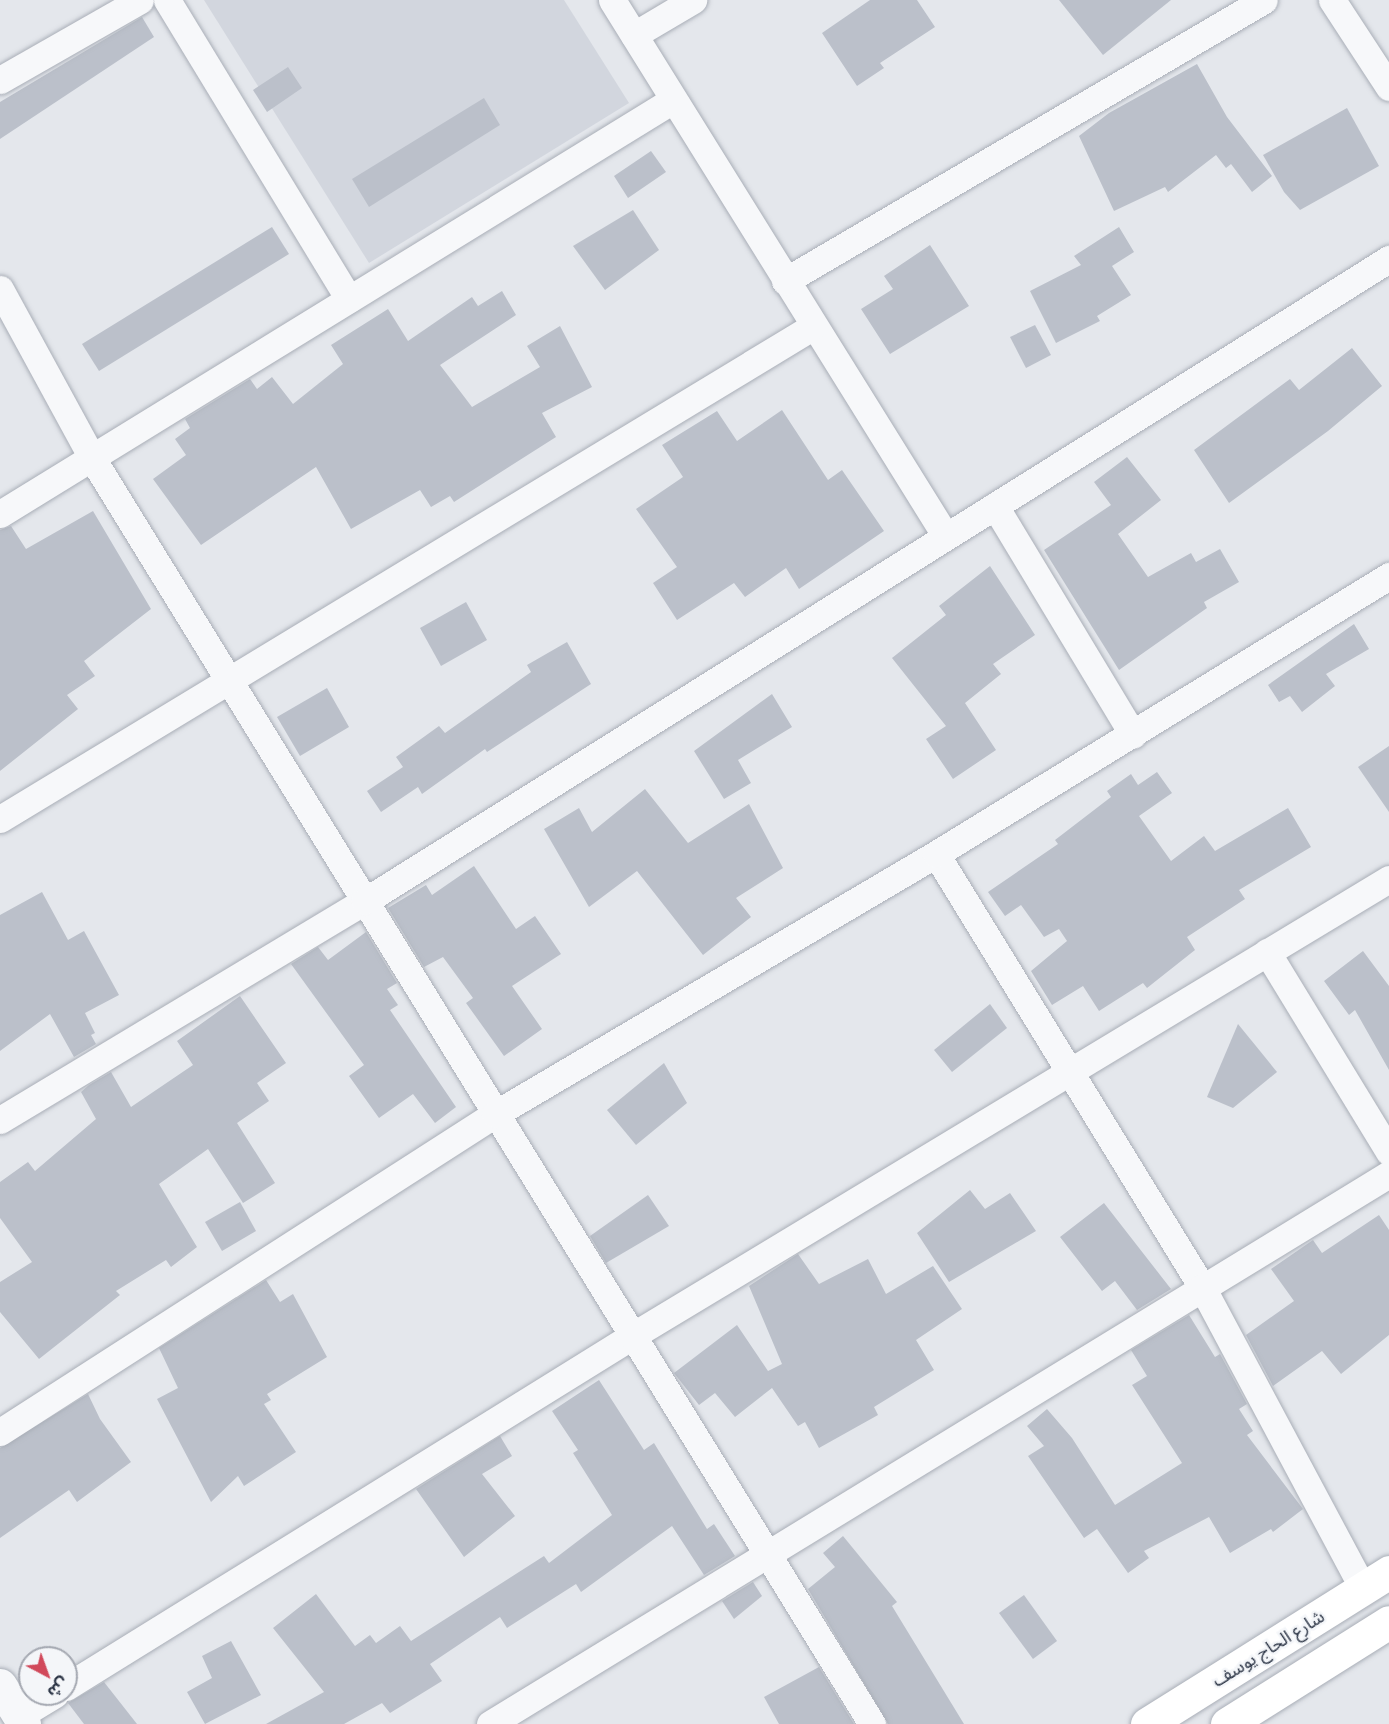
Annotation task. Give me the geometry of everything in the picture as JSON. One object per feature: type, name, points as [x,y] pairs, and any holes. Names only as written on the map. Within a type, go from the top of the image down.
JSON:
[{"type":"main road","name":"شارع الحاج يوسف","points":[[1147,1724],[1376,1580]]},
{"type":"main road","points":[[1227,1724],[1389,1622]]},
{"type":"street","points":[[0,80],[140,0]]},
{"type":"street","points":[[167,0],[349,299]]},
{"type":"street","points":[[612,0],[812,327],[945,535]]},
{"type":"street","points":[[634,35],[693,0]]},
{"type":"street","points":[[785,281],[1264,0]]},
{"type":"street","points":[[1332,0],[1389,87]]},
{"type":"street","points":[[0,514],[673,100]]},
{"type":"street","points":[[0,1120],[365,901],[945,535],[1389,259]]},
{"type":"street","points":[[0,289],[92,458],[766,1557],[872,1724]]},
{"type":"street","points":[[0,819],[812,327]]},
{"type":"street","points":[[995,506],[1133,735]]},
{"type":"street","points":[[0,1432],[495,1114],[936,854],[1389,576]]},
{"type":"street","points":[[936,854],[1202,1287],[1376,1580]]},
{"type":"street","points":[[78,1681],[632,1336],[1069,1070],[1389,879]]},
{"type":"street","points":[[1267,952],[1389,1152]]},
{"type":"street","points":[[490,1724],[1389,1174]]},
{"type":"street","points":[[0,1684],[22,1720],[40,1706]]},
{"type":"shaded area","points":[[204,0],[564,0],[629,103],[369,263]]},
{"type":"building","points":[[870,0],[917,0],[935,27],[880,63],[884,68],[857,86],[822,33]]},
{"type":"building","points":[[1059,0],[1171,0],[1103,55]]},
{"type":"building","points":[[142,17],[154,37],[0,139],[0,102]]},
{"type":"building","points":[[1197,64],[1227,117],[1272,176],[1252,192],[1231,164],[1226,168],[1216,155],[1168,192],[1165,187],[1114,211],[1079,136],[1109,113]]},
{"type":"building","points":[[288,67],[302,88],[267,112],[253,90]]},
{"type":"building","points":[[484,98],[500,125],[369,207],[352,179]]},
{"type":"building","points":[[1347,108],[1379,166],[1300,210],[1284,192],[1263,155]]},
{"type":"building","points":[[651,151],[666,172],[628,198],[614,176]]},
{"type":"building","points":[[633,210],[659,250],[605,290],[573,246]]},
{"type":"building","points":[[272,227],[289,254],[99,371],[82,344]]},
{"type":"building","points":[[1119,227],[1134,252],[1112,266],[1131,295],[1097,316],[1100,321],[1056,343],[1030,291],[1081,265],[1074,256]]},
{"type":"building","points":[[930,245],[969,306],[890,354],[861,309],[893,289],[884,276]]},
{"type":"building","points":[[502,291],[516,315],[440,365],[472,407],[540,367],[527,346],[560,326],[592,387],[542,413],[556,437],[454,502],[450,496],[431,507],[420,490],[351,529],[316,467],[201,545],[153,479],[186,455],[175,439],[190,428],[185,419],[250,379],[257,389],[272,377],[293,404],[343,364],[331,345],[388,309],[408,341],[472,297],[478,306]]},
{"type":"building","points":[[1035,325],[1051,355],[1026,368],[1010,337]]},
{"type":"building","points":[[1352,348],[1382,386],[1328,431],[1229,503],[1194,450],[1290,379],[1299,390]]},
{"type":"building","points":[[782,410],[828,480],[842,470],[884,531],[799,589],[786,568],[745,597],[734,583],[677,620],[653,583],[677,567],[636,509],[683,477],[662,445],[717,411],[737,441]]},
{"type":"building","points":[[1127,457],[1161,500],[1118,534],[1148,577],[1191,553],[1196,562],[1220,549],[1239,582],[1204,602],[1207,608],[1119,670],[1044,550],[1111,505],[1094,482]]},
{"type":"building","points":[[93,511],[151,609],[84,661],[95,676],[67,695],[78,709],[0,771],[0,530],[11,526],[26,549]]},
{"type":"building","points":[[990,566],[1035,635],[993,664],[1001,674],[965,703],[996,750],[953,779],[926,739],[946,726],[892,658],[946,615],[939,606]]},
{"type":"building","points":[[466,602],[487,640],[441,666],[420,628]]},
{"type":"building","points":[[1354,624],[1369,649],[1326,674],[1335,686],[1302,712],[1290,696],[1279,702],[1268,685]]},
{"type":"building","points":[[567,642],[591,684],[487,752],[485,749],[422,794],[418,787],[381,812],[367,791],[403,767],[396,757],[439,726],[445,733],[531,672],[527,665]]},
{"type":"building","points":[[327,688],[349,727],[300,756],[277,717]]},
{"type":"building","points":[[772,694],[792,727],[738,760],[751,783],[724,799],[694,751]]},
{"type":"building","points":[[1389,746],[1389,812],[1358,767]]},
{"type":"building","points":[[1157,772],[1172,793],[1139,816],[1171,861],[1204,836],[1215,851],[1288,808],[1311,847],[1239,890],[1245,899],[1187,937],[1195,950],[1147,988],[1143,983],[1099,1011],[1083,986],[1052,1005],[1031,971],[1067,941],[1059,929],[1044,937],[1021,905],[1005,916],[988,892],[1058,844],[1055,840],[1111,797],[1107,791],[1131,774],[1138,785]]},
{"type":"building","points":[[645,789],[688,843],[749,804],[783,868],[736,898],[751,917],[703,955],[637,871],[589,907],[544,829],[579,808],[592,832]]},
{"type":"building","points":[[474,866],[516,929],[535,916],[561,954],[512,986],[542,1029],[504,1056],[466,1003],[473,998],[443,957],[424,967],[388,908],[426,885],[432,895]]},
{"type":"building","points":[[42,892],[68,940],[84,931],[119,995],[85,1013],[95,1033],[91,1035],[96,1044],[74,1057],[50,1014],[0,1051],[0,915]]},
{"type":"building","points":[[366,932],[397,983],[387,989],[398,1005],[390,1010],[456,1107],[435,1123],[413,1094],[379,1118],[349,1076],[364,1065],[291,964],[318,947],[328,960]]},
{"type":"building","points":[[1363,951],[1389,986],[1389,1070],[1355,1010],[1349,1015],[1324,981]]},
{"type":"building","points":[[240,996],[286,1063],[257,1083],[269,1101],[237,1123],[275,1183],[243,1203],[208,1149],[159,1184],[197,1247],[171,1267],[166,1260],[116,1291],[120,1295],[39,1359],[0,1312],[0,1282],[32,1262],[0,1218],[0,1182],[28,1162],[35,1171],[96,1119],[81,1092],[89,1085],[111,1072],[131,1107],[193,1065],[177,1041]]},
{"type":"building","points":[[990,1004],[1007,1028],[952,1072],[934,1050]]},
{"type":"building","points":[[1238,1024],[1277,1072],[1233,1108],[1207,1097]]},
{"type":"building","points":[[664,1063],[687,1103],[636,1145],[607,1110]]},
{"type":"building","points":[[970,1190],[985,1209],[1010,1193],[1036,1231],[949,1282],[917,1233]]},
{"type":"building","points":[[648,1195],[669,1226],[606,1263],[590,1236]]},
{"type":"building","points":[[240,1202],[256,1231],[222,1251],[205,1222]]},
{"type":"building","points":[[1104,1203],[1171,1289],[1137,1310],[1115,1281],[1102,1291],[1060,1237]]},
{"type":"building","points":[[1379,1215],[1389,1230],[1389,1335],[1341,1374],[1322,1351],[1273,1386],[1246,1335],[1294,1301],[1271,1269],[1313,1240],[1322,1253]]},
{"type":"building","points":[[798,1254],[819,1284],[868,1259],[886,1294],[933,1266],[962,1309],[916,1340],[934,1370],[874,1407],[878,1415],[819,1448],[805,1422],[798,1426],[772,1388],[735,1417],[715,1393],[699,1405],[674,1373],[737,1325],[768,1371],[782,1364],[749,1286]]},
{"type":"building","points":[[266,1280],[280,1302],[293,1294],[327,1357],[267,1394],[271,1400],[264,1404],[296,1452],[244,1486],[238,1476],[211,1502],[157,1399],[178,1388],[159,1348]]},
{"type":"building","points":[[1189,1315],[1215,1357],[1220,1354],[1247,1404],[1239,1409],[1253,1431],[1247,1435],[1303,1509],[1273,1532],[1271,1529],[1230,1553],[1209,1517],[1144,1551],[1149,1558],[1128,1573],[1097,1529],[1084,1538],[1028,1456],[1044,1446],[1027,1426],[1047,1409],[1072,1438],[1115,1505],[1182,1463],[1132,1385],[1147,1376],[1131,1350]]},
{"type":"building","points":[[599,1380],[644,1450],[654,1443],[707,1529],[714,1524],[735,1556],[704,1575],[672,1526],[581,1592],[576,1584],[507,1628],[500,1617],[430,1664],[442,1681],[390,1713],[382,1703],[344,1724],[266,1724],[324,1692],[273,1628],[316,1594],[355,1646],[370,1635],[376,1643],[400,1626],[411,1641],[544,1556],[549,1563],[612,1515],[573,1453],[578,1450],[552,1411]]},
{"type":"building","points":[[88,1394],[100,1419],[131,1462],[77,1502],[69,1490],[0,1538],[0,1448]]},
{"type":"building","points":[[500,1436],[512,1456],[482,1474],[515,1516],[464,1557],[416,1489]]},
{"type":"building","points":[[843,1536],[897,1602],[892,1606],[964,1724],[888,1724],[808,1589],[835,1567],[823,1553]]},
{"type":"building","points":[[753,1582],[762,1596],[734,1619],[722,1601]]},
{"type":"building","points":[[1024,1595],[1057,1641],[1033,1659],[999,1613]]},
{"type":"building","points":[[231,1641],[261,1695],[205,1724],[187,1692],[212,1678],[202,1656]]},
{"type":"building","points":[[819,1667],[854,1724],[779,1724],[764,1697]]},
{"type":"building","points":[[104,1682],[137,1724],[84,1724],[70,1706],[78,1706],[78,1697]]}]
